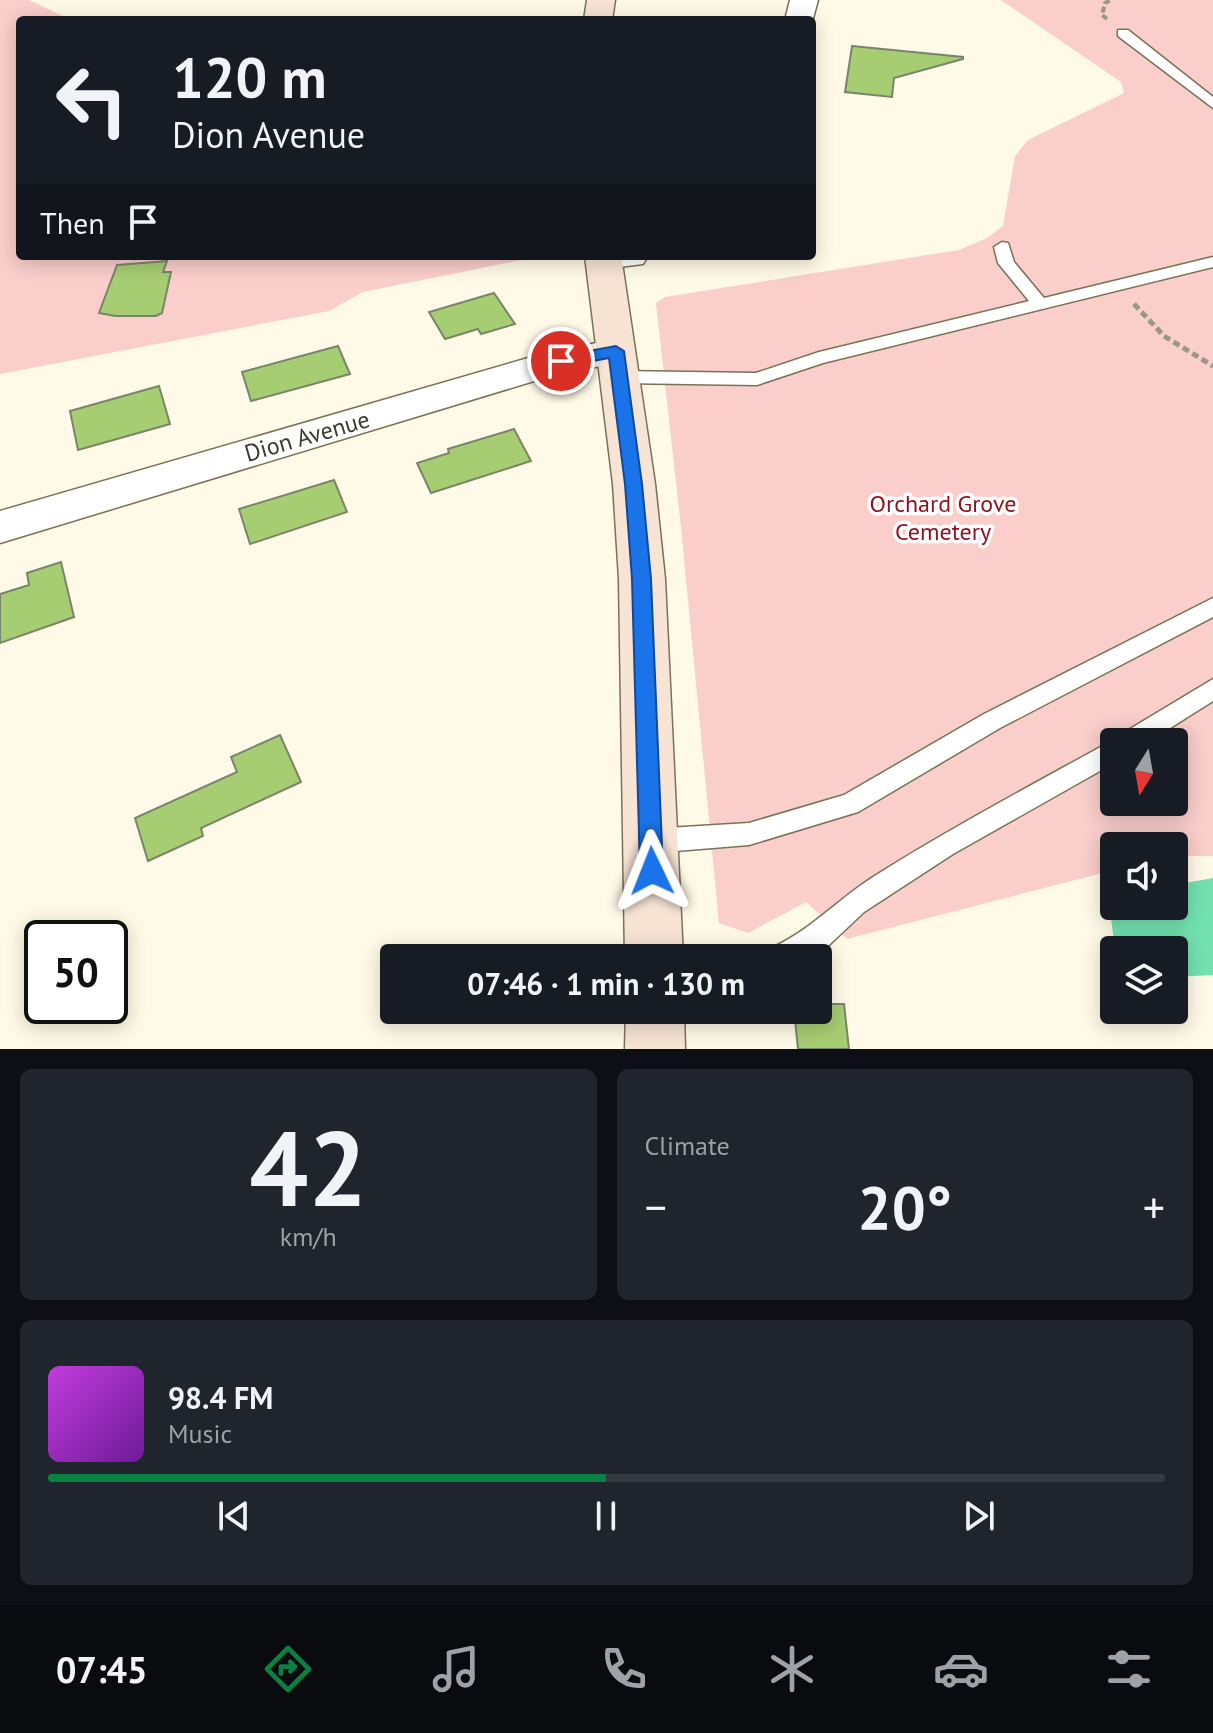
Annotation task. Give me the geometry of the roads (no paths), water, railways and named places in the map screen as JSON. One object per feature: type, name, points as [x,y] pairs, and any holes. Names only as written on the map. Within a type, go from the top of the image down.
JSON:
[{"type":"main road","points":[[612,260],[618,364],[642,579],[654,944]]},
{"type":"main road","points":[[655,1024],[655,1049]]},
{"type":"street","name":"Dion Avenue","points":[[0,527],[542,366],[618,364]]},
{"type":"lane","points":[[1123,33],[1213,104]]},
{"type":"lane","points":[[1190,86],[1213,81]]},
{"type":"lane","points":[[1002,247],[1006,263],[1040,304]]},
{"type":"lane","points":[[618,364],[757,379],[819,358],[1213,262]]},
{"type":"lane","points":[[651,841],[749,834],[850,804],[992,721],[1213,607]]},
{"type":"lane","points":[[1150,728],[1213,689]]},
{"type":"lane","points":[[807,944],[855,903],[944,846],[1100,759]]},
{"type":"park label","name":"Orchard Grove Cemetery","points":[[943,517]]}]
